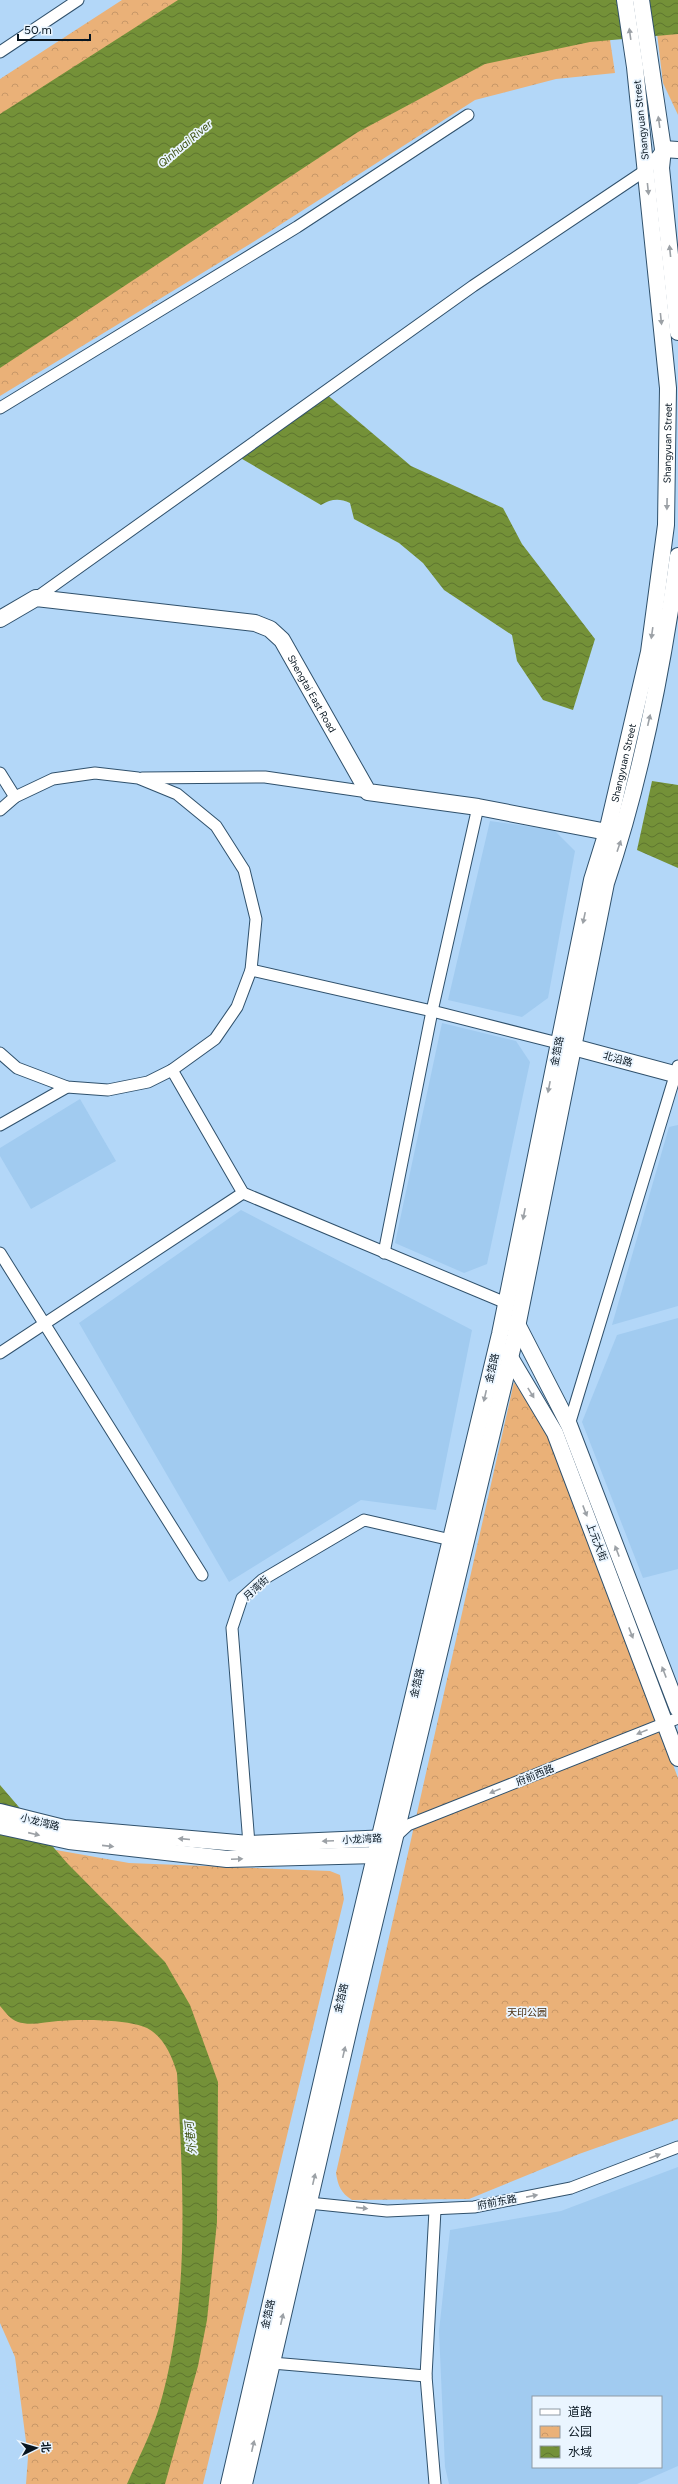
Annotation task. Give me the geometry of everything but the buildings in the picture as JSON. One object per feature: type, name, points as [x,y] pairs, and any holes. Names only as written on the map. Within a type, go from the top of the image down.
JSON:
[{"type":"main road","name":"Shangyuan Street","points":[[625,0],[643,66],[670,150],[661,168],[678,332]]},
{"type":"main road","name":"Shangyuan Street","points":[[599,882],[607,832],[649,652],[666,525],[668,388],[646,170],[641,0]]},
{"type":"main road","name":"Shangyuan Street","points":[[599,882],[622,837],[664,655],[678,556]]},
{"type":"main road","points":[[0,619],[36,598]]},
{"type":"main road","name":"Shengtai East Road","points":[[36,598],[255,623],[270,629],[282,640],[368,792]]},
{"type":"main road","points":[[368,792],[478,807],[607,832]]},
{"type":"main road","name":"金箔路","points":[[244,2484],[309,2203],[451,1540],[500,1334],[565,1045],[599,882]]},
{"type":"main road","name":"金箔路","points":[[229,2484],[376,1855],[387,1838],[510,1359],[565,1045]]},
{"type":"main road","name":"北沿路","points":[[565,1045],[677,1072]]},
{"type":"main road","name":"上元大街","points":[[506,1303],[569,1426],[678,1709]]},
{"type":"main road","name":"上元大街","points":[[500,1334],[510,1359],[555,1433],[671,1720],[678,1758]]},
{"type":"main road","name":"小龙湾路","points":[[0,1812],[66,1835],[249,1844],[387,1838]]},
{"type":"main road","name":"小龙湾路","points":[[0,1826],[228,1859],[376,1855]]},
{"type":"street","points":[[0,52],[78,0]]},
{"type":"street","points":[[0,408],[297,227],[468,115]]},
{"type":"street","points":[[36,598],[473,286],[646,170],[670,150]]},
{"type":"street","points":[[0,773],[15,797]]},
{"type":"street","points":[[0,810],[15,797],[54,779],[95,773],[138,778],[265,777],[368,792]]},
{"type":"street","points":[[0,1053],[17,1068],[67,1087],[108,1090],[148,1082],[172,1070],[215,1039],[237,1007],[251,970],[256,919],[244,870],[216,826],[177,794],[138,778]]},
{"type":"street","points":[[384,1254],[432,1011],[478,807]]},
{"type":"street","points":[[251,970],[432,1011],[565,1045]]},
{"type":"street","points":[[172,1070],[243,1193],[384,1254],[506,1303]]},
{"type":"street","points":[[569,1426],[677,1072]]},
{"type":"street","points":[[0,1125],[67,1087]]},
{"type":"street","points":[[0,1353],[243,1193]]},
{"type":"street","points":[[0,1253],[202,1575]]},
{"type":"street","name":"月湾街","points":[[249,1844],[232,1628],[242,1598],[262,1580],[364,1520],[451,1540]]},
{"type":"street","name":"府前西路","points":[[387,1838],[408,1825],[671,1720]]},
{"type":"street","name":"府前东路","points":[[309,2203],[387,2211],[435,2210],[474,2207],[571,2188],[678,2147]]},
{"type":"street","points":[[435,2210],[426,2376],[435,2484]]},
{"type":"street","points":[[272,2363],[426,2376]]},
{"type":"shaded area","points":[[490,821],[554,830],[575,851],[548,998],[522,1017],[448,1000]]},
{"type":"shaded area","points":[[442,1023],[516,1041],[530,1062],[487,1264],[464,1273],[395,1243]]},
{"type":"shaded area","points":[[80,1099],[116,1161],[31,1209],[0,1156],[0,1148]]},
{"type":"shaded area","points":[[678,1125],[678,1306],[612,1325],[669,1127]]},
{"type":"shaded area","points":[[241,1210],[472,1330],[436,1510],[361,1500],[229,1582],[79,1323]]},
{"type":"shaded area","points":[[678,1318],[678,1569],[643,1578],[582,1422],[617,1335]]},
{"type":"shaded area","points":[[678,2167],[678,2466],[637,2484],[449,2484],[445,2467],[439,2331],[450,2230],[561,2211]]},
{"type":"green space","points":[[122,0],[604,0],[615,73],[556,79],[475,100],[250,244],[0,396],[0,79]]},
{"type":"green space","points":[[653,0],[678,0],[678,115],[663,83]]},
{"type":"green space","name":"天印公园","points":[[514,1382],[549,1435],[678,1778],[678,2119],[579,2154],[469,2199],[352,2200],[345,2195],[341,2189],[336,2173]]},
{"type":"green space","points":[[0,1840],[129,1863],[330,1871],[340,1875],[344,1899],[203,2484],[26,2484],[28,2457],[15,2357],[0,2323]]},
{"type":"water","name":"Qinhuai River","points":[[178,0],[678,0],[678,34],[590,42],[485,64],[358,132],[0,368],[0,114]]},
{"type":"water","points":[[325,393],[411,466],[503,508],[522,544],[595,639],[573,710],[543,700],[517,661],[512,635],[444,590],[423,563],[399,543],[354,519],[350,503],[342,500],[335,500],[328,501],[321,505],[237,456]]},
{"type":"water","points":[[652,781],[678,785],[678,868],[637,850]]},
{"type":"water","name":"外港河","points":[[0,1785],[67,1863],[165,1962],[190,2005],[218,2082],[217,2222],[207,2320],[198,2366],[165,2484],[127,2484],[156,2418],[169,2367],[176,2326],[182,2242],[181,2157],[177,2073],[173,2060],[163,2042],[158,2036],[147,2028],[139,2025],[104,2020],[67,2020],[33,2024],[23,2023],[18,2022],[8,2016],[0,2006]]}]
